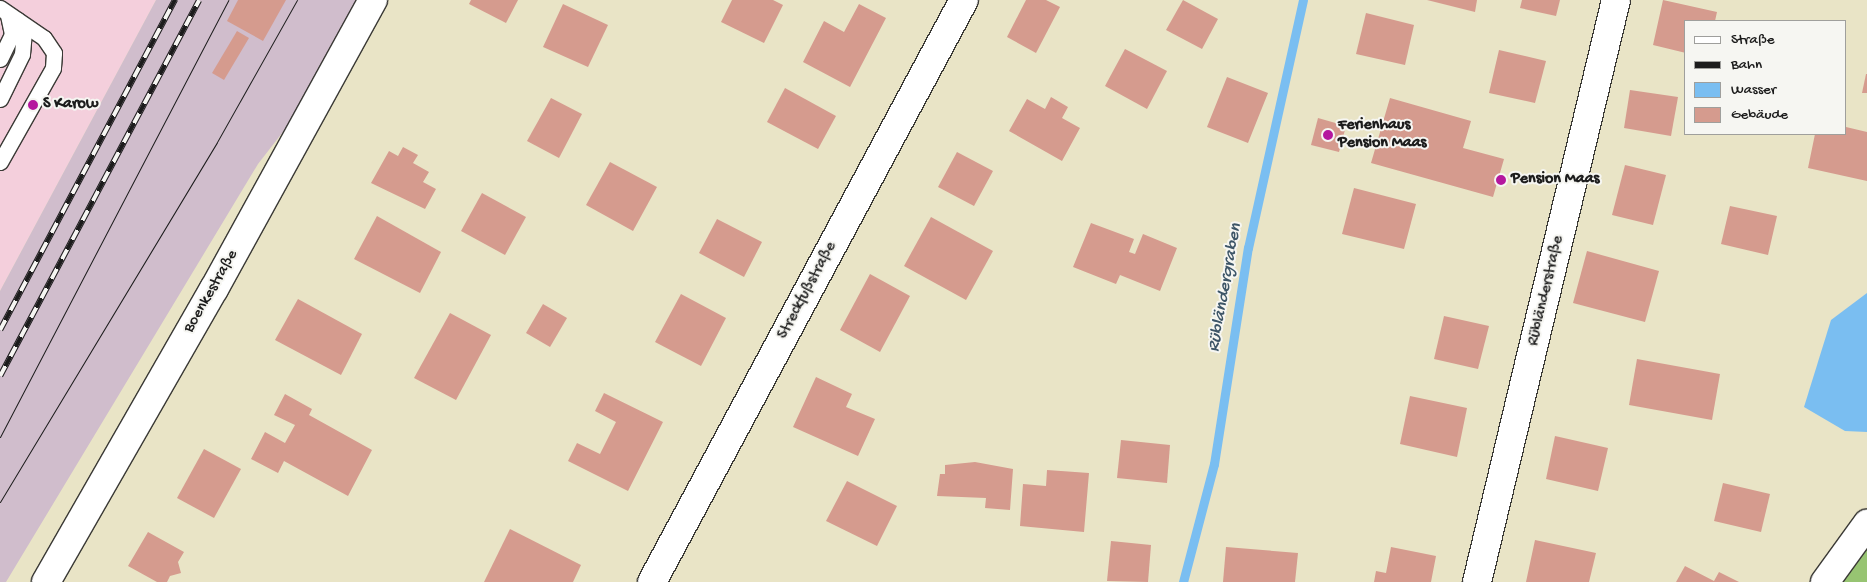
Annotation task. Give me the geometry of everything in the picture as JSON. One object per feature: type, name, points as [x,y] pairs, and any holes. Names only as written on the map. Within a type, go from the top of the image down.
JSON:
[{"type":"street","name":"Boenkestraße","points":[[46,582],[214,289],[373,0]]},
{"type":"street","name":"Streckfußstraße","points":[[661,579],[964,0]]},
{"type":"street","name":"Rübländerstraße","points":[[1478,582],[1616,0]]},
{"type":"street","points":[[1825,582],[1867,524]]},
{"type":"lane","points":[[7,13],[13,28],[2,52],[11,62],[12,78]]},
{"type":"lane","points":[[0,98],[12,78],[25,42],[7,13]]},
{"type":"lane","points":[[0,162],[53,68],[54,53],[44,38],[7,13]]},
{"type":"shaded area","points":[[0,0],[156,0],[0,291]]},
{"type":"shaded area","points":[[156,0],[362,0],[300,110],[258,164],[6,582],[0,582],[0,291]]},
{"type":"green space","points":[[1867,549],[1867,582],[1843,582]]},
{"type":"water","points":[[1867,293],[1867,432],[1845,431],[1804,407],[1831,320]]},
{"type":"building","points":[[238,0],[286,0],[263,41],[227,21]]},
{"type":"building","points":[[471,0],[518,0],[506,23],[469,4]]},
{"type":"building","points":[[732,0],[773,0],[783,5],[764,43],[721,22]]},
{"type":"building","points":[[1026,0],[1046,0],[1060,7],[1036,53],[1007,37]]},
{"type":"building","points":[[1183,0],[1218,19],[1202,49],[1166,30]]},
{"type":"building","points":[[1427,0],[1477,0],[1475,12]]},
{"type":"building","points":[[1522,0],[1560,0],[1556,16],[1520,8]]},
{"type":"building","points":[[1663,0],[1717,12],[1715,20],[1684,20],[1684,53],[1653,45]]},
{"type":"building","points":[[563,4],[608,25],[588,67],[543,47]]},
{"type":"building","points":[[859,4],[886,18],[850,87],[803,62],[824,21],[844,32]]},
{"type":"building","points":[[1366,13],[1414,25],[1405,65],[1356,54]]},
{"type":"building","points":[[237,31],[249,38],[224,80],[212,73]]},
{"type":"building","points":[[1125,49],[1167,71],[1147,109],[1105,86]]},
{"type":"building","points":[[1499,50],[1546,61],[1535,103],[1489,93]]},
{"type":"building","points":[[1866,74],[1867,93],[1862,93]]},
{"type":"building","points":[[1227,77],[1268,93],[1248,143],[1207,127]]},
{"type":"building","points":[[785,88],[836,116],[818,149],[767,122]]},
{"type":"building","points":[[1630,90],[1678,97],[1671,136],[1624,128]]},
{"type":"building","points":[[1051,97],[1068,107],[1062,118],[1080,128],[1062,161],[1009,131],[1027,99],[1045,109]]},
{"type":"building","points":[[551,98],[582,114],[559,158],[527,141]]},
{"type":"building","name":"Pension Maas","points":[[1390,98],[1471,121],[1463,148],[1504,159],[1493,197],[1371,163]]},
{"type":"building","name":"Ferienhaus Pension Maas","points":[[1318,118],[1346,126],[1339,152],[1311,145]]},
{"type":"building","points":[[1847,127],[1867,132],[1867,181],[1808,168],[1815,135],[1847,135]]},
{"type":"building","points":[[403,147],[418,155],[413,163],[429,172],[423,182],[436,189],[425,209],[371,183],[389,151],[398,156]]},
{"type":"building","points":[[957,152],[993,171],[974,206],[938,187]]},
{"type":"building","points":[[610,162],[657,187],[633,231],[586,205]]},
{"type":"building","points":[[1625,165],[1666,175],[1653,225],[1612,215]]},
{"type":"building","points":[[1354,188],[1416,204],[1404,249],[1342,234]]},
{"type":"building","points":[[482,193],[526,217],[505,255],[461,231]]},
{"type":"building","points":[[1730,206],[1777,216],[1768,255],[1721,244]]},
{"type":"building","points":[[377,216],[441,252],[420,293],[354,259]]},
{"type":"building","points":[[931,217],[993,251],[966,300],[904,266]]},
{"type":"building","points":[[717,219],[762,242],[744,277],[699,253]]},
{"type":"building","points":[[1091,223],[1134,239],[1129,252],[1135,254],[1143,234],[1177,248],[1160,291],[1120,275],[1116,284],[1073,267]]},
{"type":"building","points":[[1587,251],[1659,271],[1645,322],[1573,303]]},
{"type":"building","points":[[870,274],[910,296],[880,352],[840,330]]},
{"type":"building","points":[[681,294],[726,318],[701,366],[655,342]]},
{"type":"building","points":[[298,299],[362,334],[341,375],[275,340]]},
{"type":"building","points":[[543,304],[567,318],[550,347],[526,333]]},
{"type":"building","points":[[450,313],[491,335],[456,400],[414,378]]},
{"type":"building","points":[[1444,316],[1489,326],[1478,369],[1434,359]]},
{"type":"building","points":[[1637,359],[1720,374],[1712,420],[1629,405]]},
{"type":"building","points":[[816,377],[852,394],[846,407],[875,419],[858,456],[793,427]]},
{"type":"building","points":[[604,393],[663,422],[628,491],[568,461],[577,443],[600,454],[616,422],[595,411]]},
{"type":"building","points":[[285,394],[312,409],[309,415],[372,450],[348,496],[284,461],[278,473],[251,459],[265,432],[285,443],[295,425],[274,415]]},
{"type":"building","points":[[1410,396],[1467,408],[1457,457],[1400,444]]},
{"type":"building","points":[[1555,436],[1608,448],[1598,491],[1546,479]]},
{"type":"building","points":[[1121,440],[1170,445],[1167,483],[1117,478]]},
{"type":"building","points":[[204,449],[241,469],[214,518],[177,498]]},
{"type":"building","points":[[975,462],[1013,469],[1010,510],[985,508],[986,498],[937,496],[940,474],[945,474],[945,465]]},
{"type":"building","points":[[1047,470],[1089,473],[1084,532],[1020,526],[1023,484],[1046,486]]},
{"type":"building","points":[[847,481],[897,506],[877,546],[826,521]]},
{"type":"building","points":[[1723,483],[1770,494],[1761,532],[1714,521]]},
{"type":"building","points":[[510,529],[581,565],[573,582],[484,582]]},
{"type":"building","points":[[148,532],[184,552],[178,562],[181,573],[170,576],[167,582],[157,582],[128,566]]},
{"type":"building","points":[[1535,540],[1596,553],[1589,582],[1526,582]]},
{"type":"building","points":[[1111,541],[1151,545],[1148,582],[1107,581]]},
{"type":"building","points":[[1226,547],[1298,553],[1295,582],[1223,582]]},
{"type":"building","points":[[1391,547],[1436,556],[1431,582],[1374,582],[1376,571],[1386,573]]},
{"type":"building","points":[[1685,566],[1714,581],[1719,572],[1739,582],[1676,582]]},
{"type":"waterway","name":"Rübländergraben","points":[[1183,582],[1214,464],[1248,248],[1303,0]]},
{"type":"tram line","points":[[0,437],[228,0]]},
{"type":"tram line","points":[[0,502],[217,142],[297,0]]},
{"type":"railway","points":[[0,330],[175,0]]},
{"type":"railway","points":[[0,376],[199,0]]},
{"type":"place","name":"S Karow","points":[[33,105]]},
{"type":"place","name":"Ferienhaus Pension Maas","points":[[1328,135]]},
{"type":"place","name":"Pension Maas","points":[[1501,180]]}]
